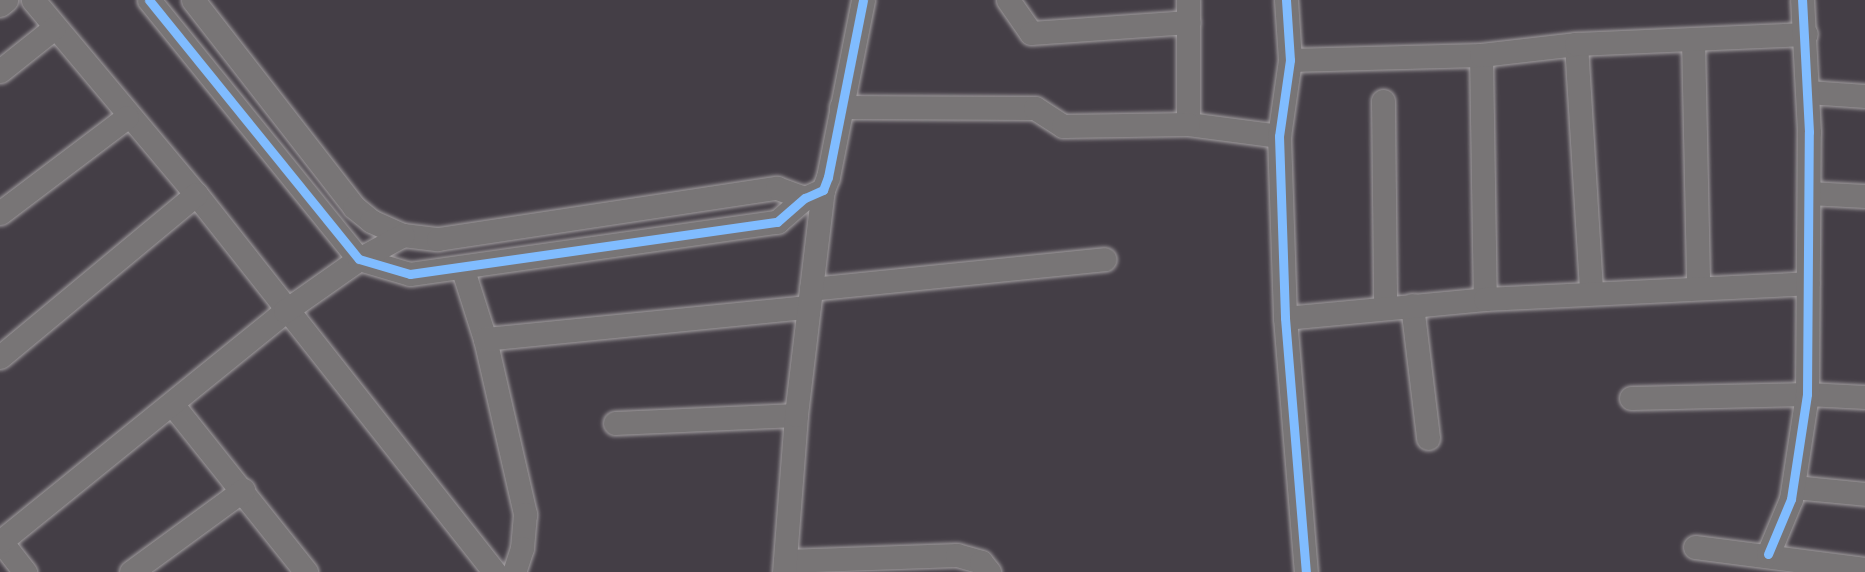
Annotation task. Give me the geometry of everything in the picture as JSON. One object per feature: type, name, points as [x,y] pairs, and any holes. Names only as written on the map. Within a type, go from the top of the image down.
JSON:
[{"type":"street","points":[[0,5],[6,0]]},
{"type":"street","points":[[33,0],[127,117],[196,194],[285,312],[495,572]]},
{"type":"street","points":[[149,0],[359,259],[410,274],[777,222],[814,194]]},
{"type":"street","points":[[193,0],[354,207],[371,221],[403,235],[438,239],[777,188],[814,194]]},
{"type":"street","points":[[863,0],[841,107],[814,194],[810,298],[796,415],[785,567],[957,555],[981,562],[989,572]]},
{"type":"street","points":[[1008,0],[1031,33],[1189,11],[1188,124]]},
{"type":"street","points":[[1286,0],[1290,60],[1279,136],[1285,318],[1306,572]]},
{"type":"street","points":[[1768,554],[1794,487],[1807,394],[1808,92],[1802,0]]},
{"type":"street","points":[[0,71],[54,28]]},
{"type":"street","points":[[1290,60],[1481,55],[1576,44],[1806,34]]},
{"type":"street","points":[[1693,39],[1698,286]]},
{"type":"street","points":[[1576,44],[1591,292]]},
{"type":"street","points":[[1481,55],[1485,299]]},
{"type":"street","points":[[1808,92],[1865,96]]},
{"type":"street","points":[[1383,101],[1385,307]]},
{"type":"street","points":[[841,107],[1035,108],[1063,126],[1188,124],[1279,136]]},
{"type":"street","points":[[0,213],[127,117]]},
{"type":"street","points":[[1809,193],[1865,196]]},
{"type":"street","points":[[0,358],[196,194]]},
{"type":"street","points":[[25,572],[0,541],[285,312],[359,259],[403,235]]},
{"type":"street","points":[[485,339],[1104,259]]},
{"type":"street","points":[[463,267],[485,339],[525,514],[522,548],[514,572]]},
{"type":"street","points":[[1285,318],[1485,299],[1698,286],[1808,283]]},
{"type":"street","points":[[1412,305],[1428,438]]},
{"type":"street","points":[[1631,398],[1807,394],[1865,397]]},
{"type":"street","points":[[172,404],[306,572]]},
{"type":"street","points":[[615,423],[796,415]]},
{"type":"street","points":[[1794,487],[1865,494]]},
{"type":"street","points":[[131,572],[243,490]]},
{"type":"street","points":[[1695,547],[1768,554],[1865,569]]},
{"type":"cycle path","points":[[149,0],[359,259],[410,274],[777,222],[805,198],[823,190],[828,177],[863,0]]},
{"type":"cycle path","points":[[1286,0],[1290,60],[1279,136],[1285,318],[1306,572]]},
{"type":"cycle path","points":[[1768,554],[1791,499],[1807,394],[1809,132],[1802,0]]}]
